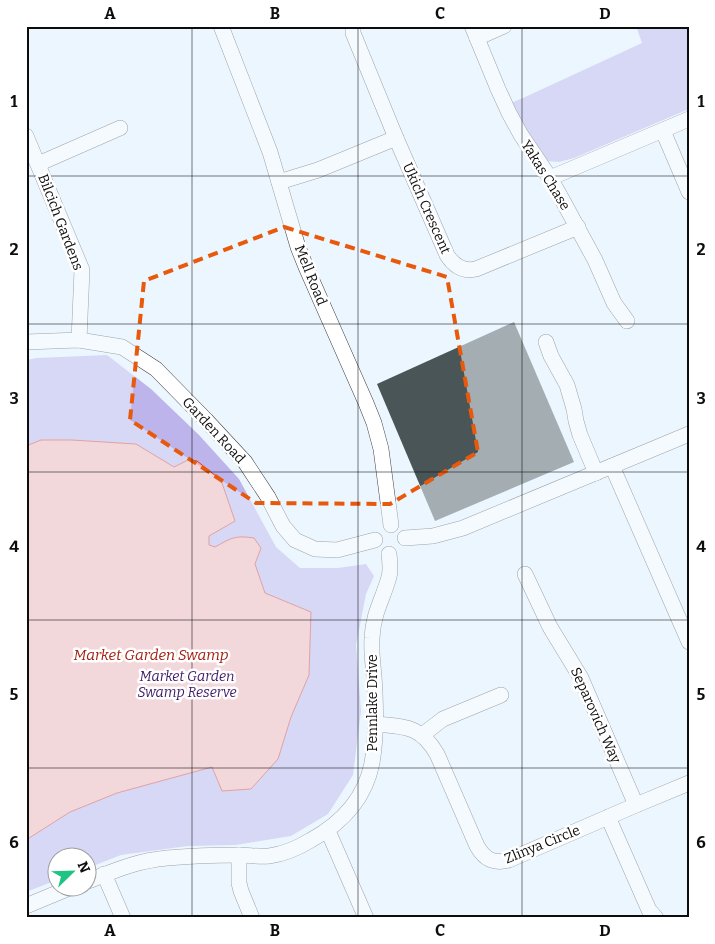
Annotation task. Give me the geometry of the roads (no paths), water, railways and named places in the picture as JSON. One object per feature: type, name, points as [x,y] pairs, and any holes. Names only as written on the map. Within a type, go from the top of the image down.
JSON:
[{"type":"street","name":"Mell Road","points":[[221,26],[280,182],[298,247],[374,424],[381,449],[391,525]]},
{"type":"street","name":"Ukich Crescent","points":[[353,26],[353,32],[396,138],[446,255],[457,267],[470,270],[476,269],[578,227]]},
{"type":"street","points":[[475,32],[504,26]]},
{"type":"street","name":"Yakas Chase","points":[[475,32],[509,114],[550,178],[578,227],[614,303],[627,321]]},
{"type":"street","points":[[550,178],[689,119]]},
{"type":"street","points":[[38,164],[120,128]]},
{"type":"street","points":[[663,130],[689,192]]},
{"type":"street","name":"Bilcich Gardens","points":[[26,136],[82,270],[79,340]]},
{"type":"street","points":[[280,182],[318,170],[396,138]]},
{"type":"street","name":"Garden Road","points":[[26,342],[79,340],[122,347],[156,369],[245,462],[268,497],[283,526],[295,540],[315,549],[337,550],[375,540]]},
{"type":"street","points":[[546,342],[551,356],[567,385],[580,435],[596,473]]},
{"type":"street","points":[[405,538],[433,536],[463,528],[689,434]]},
{"type":"street","points":[[612,466],[689,642]]},
{"type":"street","points":[[386,525],[391,525],[402,530],[405,538],[399,552],[394,554],[381,552],[375,540],[378,531],[386,525]]},
{"type":"street","name":"Pennlake Drive","points":[[98,877],[121,867],[167,858],[239,855],[270,856],[282,853],[302,846],[328,831],[348,812],[363,788],[369,774],[375,745],[373,622],[389,577],[389,554]]},
{"type":"street","name":"Separovich Way","points":[[525,574],[550,627],[581,678],[636,805]]},
{"type":"street","points":[[375,724],[415,730],[422,735],[443,719],[501,695]]},
{"type":"street","name":"Zlinya Circle","points":[[422,735],[430,742],[437,754],[477,846],[485,858],[501,862],[689,783]]},
{"type":"street","points":[[608,817],[649,910],[656,918]]},
{"type":"street","points":[[328,831],[366,918]]},
{"type":"street","points":[[239,855],[239,883],[252,918]]},
{"type":"street","points":[[104,874],[123,918]]},
{"type":"street","points":[[26,906],[50,896]]},
{"type":"water","name":"Market Garden Swamp","points":[[41,440],[136,444],[174,467],[188,460],[197,461],[221,480],[235,521],[209,536],[209,545],[215,547],[229,539],[238,537],[254,538],[261,548],[255,564],[265,593],[311,612],[309,675],[291,717],[278,759],[251,789],[222,791],[212,767],[117,793],[70,812],[26,840],[26,446]]},
{"type":"park label","name":"Market Garden Swamp Reserve","points":[[187,684]]}]
